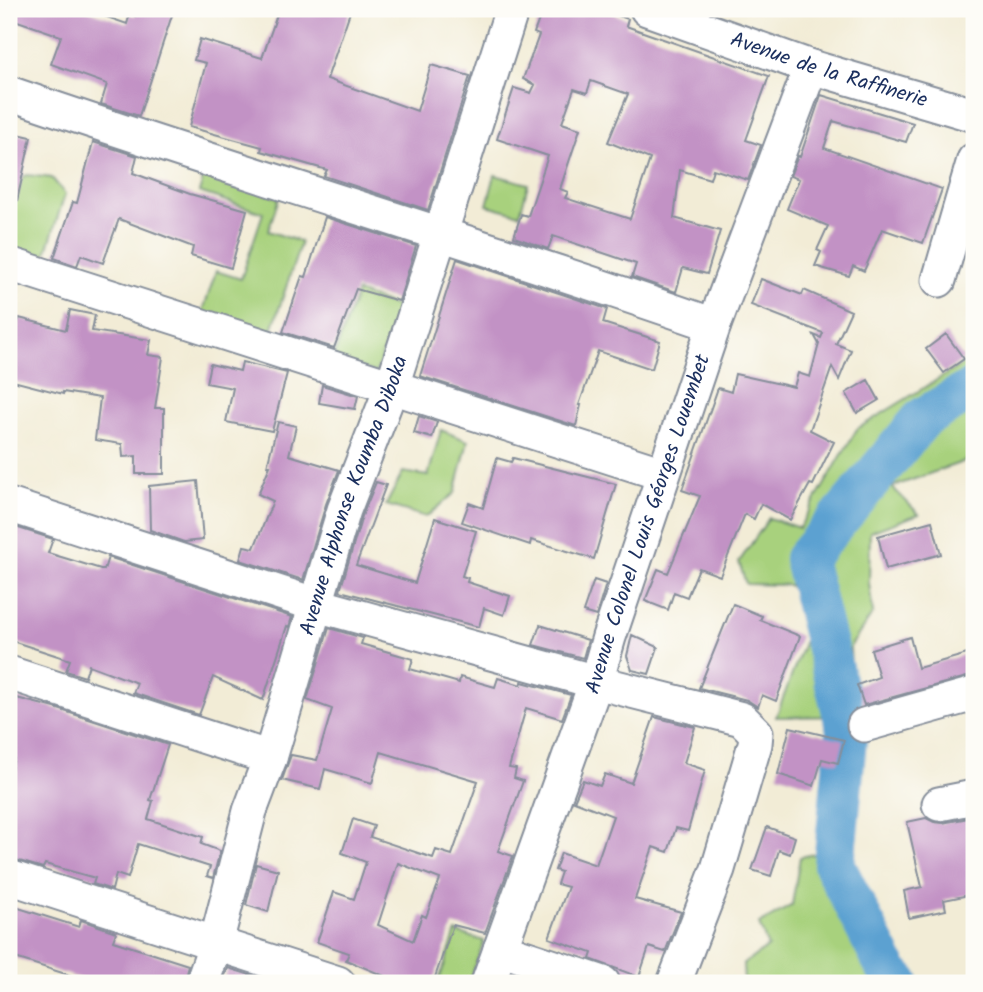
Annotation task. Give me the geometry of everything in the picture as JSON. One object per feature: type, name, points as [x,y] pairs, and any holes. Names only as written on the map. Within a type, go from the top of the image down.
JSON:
[{"type":"street","name":"Avenue Alphonse Koumba Diboka","points":[[202,983],[216,943],[250,811],[270,758],[344,510],[392,386],[438,234],[512,9]]},
{"type":"street","name":"Avenue de la Raffinerie","points":[[651,9],[811,66],[974,115]]},
{"type":"street","name":"Avenue Colonel Louis Géorges Louembet","points":[[488,983],[596,682],[714,325],[811,66]]},
{"type":"street","points":[[9,93],[579,278],[714,325]]},
{"type":"street","points":[[939,280],[974,160]]},
{"type":"street","points":[[9,264],[663,474]]},
{"type":"street","points":[[9,505],[317,605],[741,719],[756,733],[755,744],[718,869],[674,983]]},
{"type":"street","points":[[9,673],[270,758]]},
{"type":"street","points":[[864,725],[974,694]]},
{"type":"street","points":[[939,804],[974,797]]},
{"type":"street","points":[[9,877],[338,983]]},
{"type":"street","points":[[500,948],[603,983]]},
{"type":"green space","points":[[205,174],[279,198],[268,231],[301,242],[269,339],[201,317],[216,271],[241,279],[263,213],[199,192]]},
{"type":"green space","points":[[27,175],[52,178],[65,194],[45,257],[9,253],[9,189],[10,185]]},
{"type":"green space","points":[[495,175],[528,184],[520,214],[487,205]]},
{"type":"green space","points":[[357,292],[399,307],[376,373],[333,358]]},
{"type":"green space","points":[[974,357],[974,434],[971,436],[974,458],[892,487],[919,514],[870,532],[869,583],[873,613],[850,647],[853,716],[776,717],[811,624],[808,604],[789,585],[746,584],[739,562],[769,518],[799,528],[857,429]]},
{"type":"green space","points":[[441,430],[468,441],[455,493],[426,517],[386,505],[403,472],[428,476]]},
{"type":"green space","points":[[818,853],[834,903],[869,964],[889,983],[744,983],[743,964],[768,947],[759,924],[792,905],[800,857]]},
{"type":"green space","points":[[456,932],[484,941],[469,983],[438,983]]},
{"type":"building","points":[[9,9],[84,9],[127,24],[130,14],[135,16],[137,9],[174,9],[139,116],[101,104],[107,84],[51,64],[61,36],[9,18]]},
{"type":"building","points":[[279,9],[351,9],[327,79],[417,111],[431,65],[470,76],[428,210],[324,176],[327,170],[261,151],[262,147],[189,127],[206,63],[194,60],[200,39],[262,58]]},
{"type":"building","points":[[543,9],[599,9],[628,19],[626,26],[769,76],[746,140],[761,145],[748,180],[713,169],[710,179],[680,170],[674,218],[720,231],[707,274],[683,268],[676,292],[632,277],[636,264],[553,236],[548,249],[514,237],[521,214],[528,216],[548,156],[497,139],[514,88],[531,93],[535,85],[523,79],[539,35],[534,33]],"holes":[[[591,81],[628,94],[608,142],[650,159],[630,219],[565,198],[568,192],[560,189],[580,129],[562,123],[574,89],[587,93]]]},
{"type":"building","points":[[821,95],[913,123],[906,142],[833,121],[824,148],[942,189],[923,243],[882,229],[864,271],[853,266],[849,276],[815,266],[821,252],[817,250],[828,226],[787,209],[799,179],[790,176],[798,156],[800,157]]},
{"type":"building","points":[[9,132],[31,137],[17,201],[9,200]]},
{"type":"building","points":[[93,142],[137,156],[133,173],[190,194],[247,210],[231,268],[191,256],[193,247],[119,219],[103,263],[81,255],[77,266],[54,258],[73,202],[77,203]]},
{"type":"building","points":[[325,217],[416,246],[399,301],[356,289],[334,348],[283,332],[302,276],[306,277]]},
{"type":"building","points":[[457,259],[607,309],[603,323],[660,341],[652,369],[598,351],[579,405],[576,426],[420,376]]},
{"type":"building","points":[[761,279],[802,295],[804,290],[851,311],[836,344],[851,350],[839,380],[832,367],[810,430],[834,442],[813,485],[810,484],[790,520],[761,504],[754,519],[745,514],[720,576],[699,568],[687,597],[674,592],[668,610],[645,601],[658,569],[668,573],[700,496],[682,490],[718,388],[731,392],[735,374],[794,387],[798,373],[810,377],[819,344],[814,335],[821,338],[823,333],[751,305]]},
{"type":"building","points":[[70,310],[95,315],[92,331],[151,340],[148,355],[163,357],[155,408],[164,408],[164,474],[136,474],[136,456],[123,457],[122,444],[95,440],[100,398],[63,394],[9,380],[9,356],[19,318],[66,330]]},
{"type":"building","points":[[946,334],[964,359],[944,373],[926,349]]},
{"type":"building","points":[[242,362],[287,373],[272,431],[226,422],[233,388],[206,383],[210,364],[240,371]]},
{"type":"building","points":[[868,380],[879,400],[857,413],[846,393]]},
{"type":"building","points":[[322,385],[358,396],[355,409],[319,403]]},
{"type":"building","points":[[419,416],[437,422],[432,438],[414,433]]},
{"type":"building","points":[[278,422],[296,426],[289,455],[339,470],[303,580],[240,560],[244,546],[254,548],[273,501],[258,494],[270,466],[267,466]]},
{"type":"building","points":[[497,458],[511,462],[513,458],[616,484],[594,559],[531,540],[530,545],[462,522],[469,503],[483,508]]},
{"type":"building","points":[[198,481],[203,540],[184,542],[150,530],[149,486]]},
{"type":"building","points":[[376,482],[386,485],[356,565],[415,583],[435,518],[476,531],[462,576],[468,578],[467,582],[510,596],[504,615],[484,608],[479,627],[340,591],[362,516]]},
{"type":"building","points":[[932,521],[941,554],[886,569],[878,536]]},
{"type":"building","points":[[9,525],[53,539],[48,553],[104,570],[108,557],[292,617],[263,700],[213,677],[199,715],[133,693],[137,683],[89,665],[85,677],[66,671],[70,660],[9,640]]},
{"type":"building","points":[[594,580],[606,584],[596,616],[583,612]]},
{"type":"building","points":[[733,604],[762,616],[760,620],[800,636],[776,701],[762,695],[758,707],[747,700],[699,688]]},
{"type":"building","points":[[540,625],[588,640],[583,658],[533,645]]},
{"type":"building","points":[[329,628],[363,638],[361,644],[413,659],[410,669],[459,683],[460,677],[495,687],[498,678],[571,695],[562,719],[526,708],[509,768],[516,769],[514,778],[523,781],[498,851],[513,856],[485,933],[453,925],[433,983],[401,983],[346,960],[349,953],[317,942],[334,892],[354,899],[366,862],[342,853],[353,819],[374,826],[370,837],[433,858],[436,850],[452,855],[478,781],[381,752],[372,783],[325,769],[320,789],[282,780],[291,755],[317,760],[332,709],[307,700]],"holes":[[[398,863],[440,879],[426,917],[422,915],[413,941],[378,925]]]},
{"type":"building","points":[[632,635],[658,647],[649,674],[632,670],[627,656]]},
{"type":"building","points":[[910,637],[918,668],[974,652],[974,675],[864,705],[857,685],[879,677],[871,649]]},
{"type":"building","points":[[9,696],[168,745],[150,800],[153,801],[148,819],[203,837],[201,844],[220,851],[213,878],[207,876],[210,867],[138,844],[128,878],[116,874],[112,890],[93,884],[95,878],[45,864],[43,868],[9,858],[9,777],[14,759],[9,758]]},
{"type":"building","points":[[654,717],[695,727],[684,763],[705,770],[688,831],[676,828],[668,852],[653,847],[635,899],[681,912],[665,952],[649,947],[639,977],[590,959],[592,953],[549,938],[568,887],[557,884],[561,872],[555,870],[561,853],[596,865],[613,816],[574,801],[583,780],[600,786],[605,774],[631,783]]},
{"type":"building","points":[[790,727],[844,740],[838,763],[822,759],[814,786],[778,774]]},
{"type":"building","points":[[974,817],[974,894],[944,900],[946,910],[909,918],[904,891],[922,887],[907,822],[926,818],[942,823]]},
{"type":"building","points":[[767,827],[795,837],[790,854],[779,850],[771,876],[752,870]]},
{"type":"building","points":[[256,864],[278,870],[268,912],[246,905]]},
{"type":"building","points":[[9,905],[79,927],[81,920],[116,932],[113,941],[188,965],[183,983],[94,983],[9,956]]},
{"type":"building","points":[[228,968],[276,983],[222,983]]},
{"type":"waterway","points":[[899,983],[889,973],[834,865],[847,729],[805,559],[923,418],[974,388]]}]
